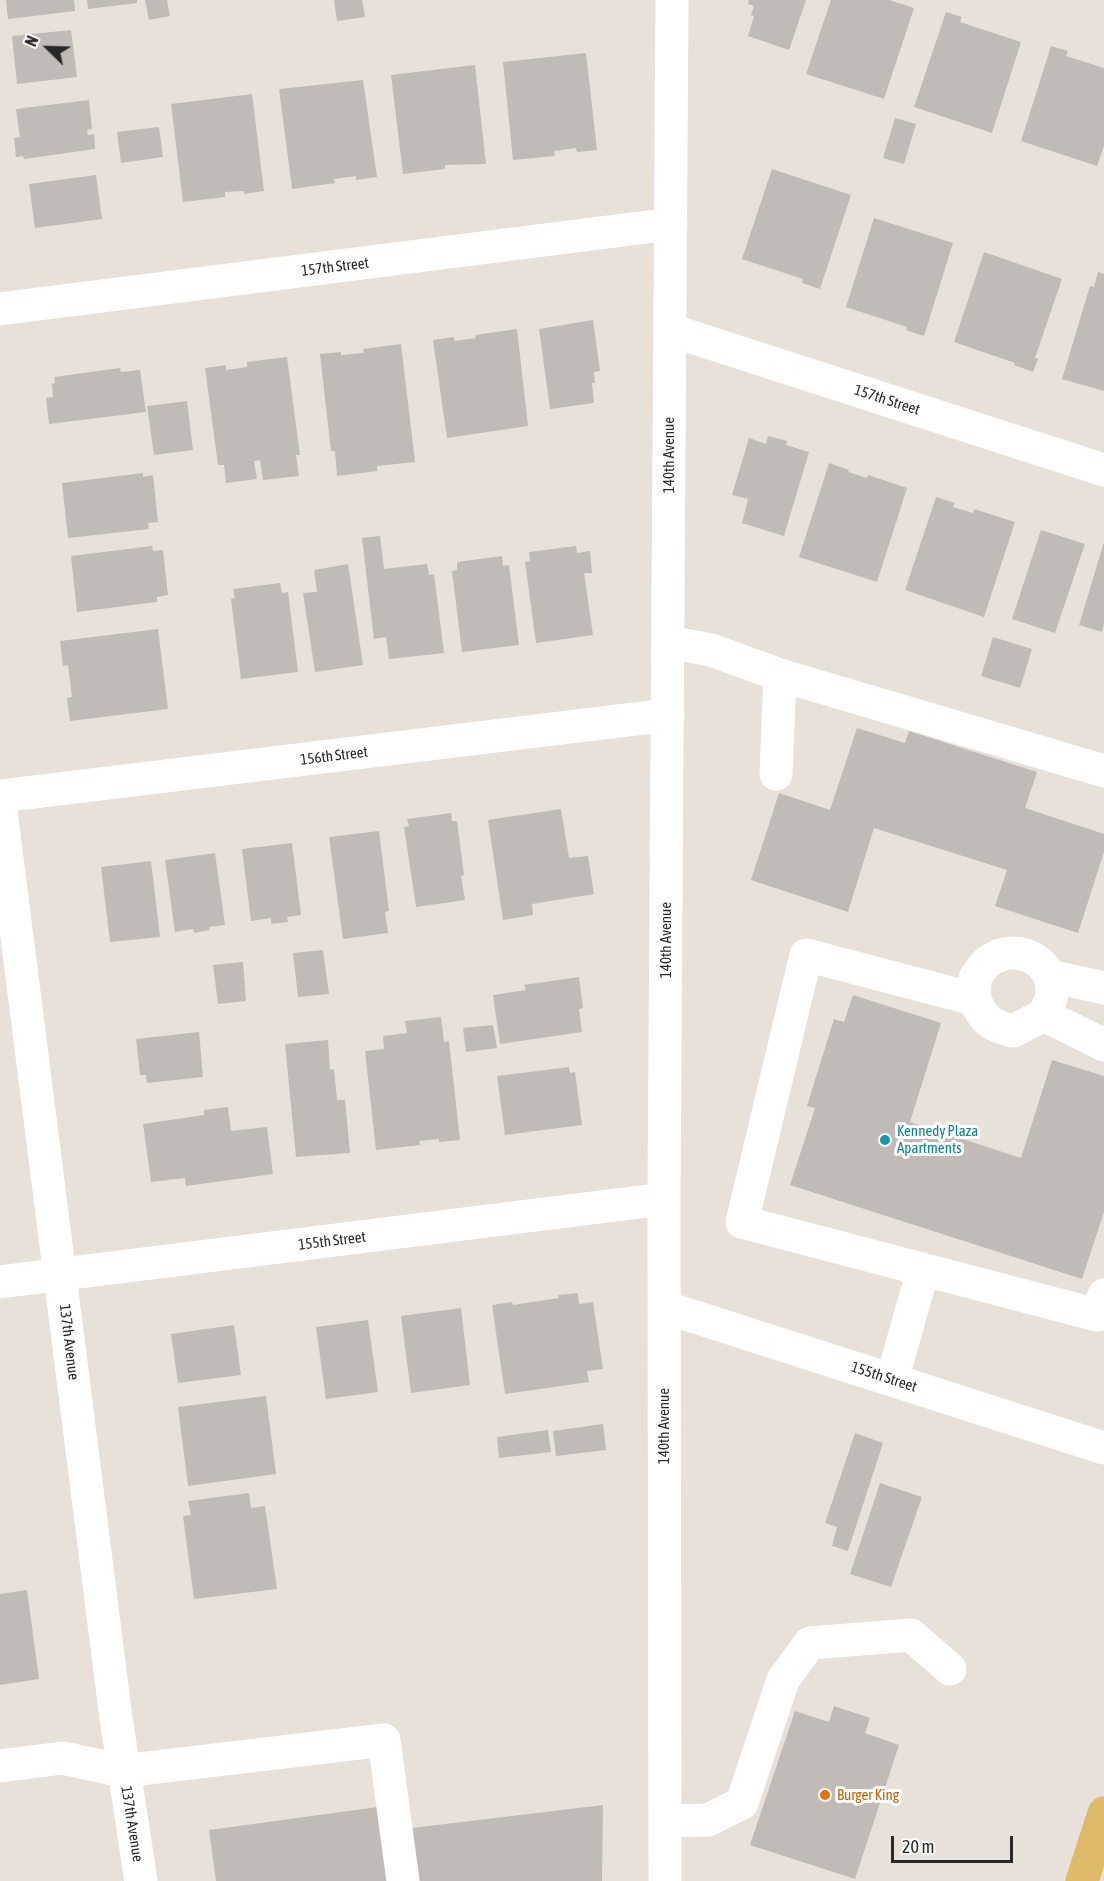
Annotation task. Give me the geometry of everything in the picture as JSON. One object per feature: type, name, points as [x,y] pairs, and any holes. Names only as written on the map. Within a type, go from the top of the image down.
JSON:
[{"type":"main road","points":[[1082,1881],[1104,1813]]},
{"type":"street","name":"140th Avenue","points":[[665,1881],[664,1199],[672,0]]},
{"type":"street","name":"157th Street","points":[[0,309],[671,224]]},
{"type":"street","name":"157th Street","points":[[670,330],[1104,470]]},
{"type":"street","points":[[668,642],[711,650],[780,675],[1104,771]]},
{"type":"street","points":[[776,774],[780,675]]},
{"type":"street","name":"156th Street","points":[[0,796],[668,715]]},
{"type":"street","name":"137th Avenue","points":[[0,803],[123,1771],[141,1881]]},
{"type":"street","points":[[1018,952],[1037,959],[1049,976],[1053,995],[1044,1016],[1013,1031],[993,1026],[982,1016],[974,999],[976,975],[988,961],[999,954],[1018,952]]},
{"type":"street","points":[[974,999],[806,955],[742,1222],[1097,1316],[1104,1295]]},
{"type":"street","points":[[1049,976],[1104,988]]},
{"type":"street","points":[[1044,1016],[1104,1045]]},
{"type":"street","name":"155th Street","points":[[0,1282],[664,1199]]},
{"type":"street","points":[[892,1380],[923,1270]]},
{"type":"street","name":"155th Street","points":[[664,1307],[1104,1448]]},
{"type":"street","points":[[665,1821],[708,1820],[742,1803],[783,1680],[810,1642],[911,1635],[950,1669]]},
{"type":"street","points":[[0,1766],[63,1758],[123,1771],[384,1740],[403,1881]]},
{"type":"building","points":[[6,0],[74,0],[75,11],[8,19]]},
{"type":"building","points":[[87,0],[137,0],[137,3],[88,9]]},
{"type":"building","points":[[145,0],[167,0],[170,16],[149,20]]},
{"type":"building","points":[[334,0],[362,0],[365,17],[337,21]]},
{"type":"building","points":[[749,0],[806,0],[789,50],[748,36],[754,16],[751,15],[754,6],[748,4]]},
{"type":"building","points":[[831,0],[889,0],[914,8],[884,99],[806,74]]},
{"type":"building","points":[[946,12],[962,17],[960,22],[1021,42],[992,133],[914,107]]},
{"type":"building","points":[[71,30],[77,77],[17,84],[12,36]]},
{"type":"building","points":[[1051,46],[1068,51],[1066,56],[1104,68],[1104,146],[1097,166],[1021,141]]},
{"type":"building","points":[[586,53],[597,150],[577,152],[576,148],[554,151],[555,156],[513,160],[503,62]]},
{"type":"building","points":[[475,65],[486,164],[445,165],[445,169],[403,174],[391,75]]},
{"type":"building","points":[[363,80],[377,177],[356,180],[356,176],[334,179],[335,183],[292,189],[279,89]]},
{"type":"building","points":[[252,94],[264,191],[244,194],[244,191],[225,192],[225,197],[183,202],[171,104]]},
{"type":"building","points":[[89,100],[92,129],[87,130],[88,135],[94,134],[95,149],[24,159],[23,156],[16,157],[14,138],[20,137],[16,109]]},
{"type":"building","points":[[895,118],[916,124],[904,164],[883,158]]},
{"type":"building","points":[[159,127],[163,157],[121,163],[117,132]]},
{"type":"building","points":[[772,169],[851,195],[820,289],[802,283],[803,279],[742,259]]},
{"type":"building","points":[[96,175],[102,219],[35,228],[29,184]]},
{"type":"building","points":[[874,218],[953,243],[924,336],[906,330],[907,327],[846,307]]},
{"type":"building","points":[[984,252],[1062,279],[1035,358],[1038,359],[1033,372],[1014,365],[1015,363],[954,342]]},
{"type":"building","points":[[1098,272],[1104,274],[1104,391],[1062,379],[1090,286],[1094,287]]},
{"type":"building","points":[[593,320],[600,371],[594,372],[595,383],[592,383],[594,403],[550,409],[539,329]]},
{"type":"building","points":[[517,329],[528,426],[447,438],[433,340],[454,337],[454,341],[476,338],[475,335]]},
{"type":"building","points":[[401,344],[415,462],[377,466],[377,471],[337,476],[335,451],[331,451],[320,354],[364,353],[363,349]]},
{"type":"building","points":[[287,357],[300,455],[296,455],[299,476],[263,480],[260,460],[254,461],[257,479],[226,483],[224,465],[218,465],[205,368],[226,365],[226,370],[247,367],[247,362]]},
{"type":"building","points":[[120,368],[121,372],[140,370],[146,412],[49,424],[46,398],[53,397],[54,377]]},
{"type":"building","points":[[187,401],[193,450],[154,455],[147,406]]},
{"type":"building","points":[[768,436],[787,441],[786,445],[809,452],[784,536],[742,523],[748,499],[732,495],[749,438],[766,444]]},
{"type":"building","points":[[829,463],[849,470],[848,472],[867,478],[868,475],[907,488],[877,582],[799,557]]},
{"type":"building","points":[[143,473],[143,477],[153,475],[158,522],[148,523],[149,529],[68,538],[62,483]]},
{"type":"building","points":[[936,497],[955,503],[953,507],[973,513],[974,509],[1015,522],[984,617],[905,590]]},
{"type":"building","points":[[1041,530],[1085,544],[1055,633],[1012,619]]},
{"type":"building","points":[[380,536],[384,569],[427,564],[429,575],[434,574],[444,653],[389,659],[386,637],[374,639],[362,538]]},
{"type":"building","points":[[1104,542],[1104,623],[1102,632],[1079,625]]},
{"type":"building","points":[[152,546],[153,551],[163,550],[168,595],[157,597],[157,602],[77,612],[71,556]]},
{"type":"building","points":[[576,546],[577,553],[590,551],[592,573],[584,573],[593,635],[536,643],[525,562],[530,561],[529,552]]},
{"type":"building","points":[[502,556],[503,566],[509,565],[519,645],[462,652],[452,571],[457,570],[457,562]]},
{"type":"building","points":[[348,564],[363,665],[315,672],[303,593],[317,592],[314,570]]},
{"type":"building","points":[[280,583],[282,593],[288,592],[298,672],[241,679],[231,599],[235,598],[233,589]]},
{"type":"building","points":[[158,629],[168,709],[70,721],[67,698],[72,697],[68,665],[63,666],[60,641]]},
{"type":"building","points":[[993,637],[1032,649],[1020,688],[981,676]]},
{"type":"building","points":[[857,728],[905,743],[909,731],[1037,772],[1025,808],[1104,834],[1104,852],[1078,933],[995,906],[1007,870],[874,828],[848,912],[751,880],[779,793],[830,810]]},
{"type":"building","points":[[561,809],[569,858],[588,856],[594,894],[532,904],[533,915],[503,920],[488,820]]},
{"type":"building","points":[[451,813],[452,821],[457,821],[465,900],[416,907],[404,827],[409,826],[407,819]]},
{"type":"building","points":[[379,831],[389,911],[385,912],[388,933],[343,939],[329,837]]},
{"type":"building","points":[[292,843],[301,915],[287,917],[288,922],[271,924],[271,918],[251,921],[242,849]]},
{"type":"building","points":[[215,853],[225,925],[209,927],[210,930],[194,933],[193,929],[175,932],[165,860]]},
{"type":"building","points":[[151,861],[160,937],[110,942],[101,867]]},
{"type":"building","points":[[323,950],[329,994],[298,997],[293,953]]},
{"type":"building","points":[[243,962],[246,1001],[218,1004],[213,965]]},
{"type":"building","points":[[579,977],[583,1008],[579,1009],[582,1032],[500,1044],[493,995],[526,990],[524,985]]},
{"type":"building","name":"Kennedy Plaza Apartments","points":[[853,995],[941,1023],[910,1122],[1021,1158],[1052,1060],[1104,1076],[1104,1212],[1082,1279],[790,1185],[815,1108],[807,1106],[834,1019],[844,1022]]},
{"type":"building","points":[[441,1017],[444,1042],[449,1041],[460,1140],[419,1141],[420,1145],[376,1150],[365,1051],[384,1049],[383,1036],[407,1033],[405,1021]]},
{"type":"building","points":[[493,1025],[497,1048],[466,1052],[463,1028]]},
{"type":"building","points":[[199,1032],[203,1077],[147,1083],[146,1075],[140,1075],[136,1039]]},
{"type":"building","points":[[328,1040],[330,1070],[334,1069],[337,1100],[345,1100],[350,1153],[296,1157],[285,1044]]},
{"type":"building","points":[[569,1067],[570,1073],[575,1072],[582,1125],[505,1135],[497,1076]]},
{"type":"building","points":[[228,1107],[231,1131],[267,1127],[273,1174],[186,1186],[185,1178],[151,1182],[143,1124],[204,1115],[204,1110]]},
{"type":"building","points":[[578,1293],[579,1304],[593,1302],[603,1369],[587,1371],[589,1382],[505,1394],[492,1305],[512,1302],[513,1305]]},
{"type":"building","points":[[461,1308],[470,1385],[411,1393],[401,1316]]},
{"type":"building","points":[[368,1320],[378,1392],[326,1399],[316,1327]]},
{"type":"building","points":[[234,1325],[241,1375],[178,1383],[171,1334]]},
{"type":"building","points":[[266,1396],[276,1474],[188,1486],[178,1407]]},
{"type":"building","points":[[603,1424],[606,1450],[556,1456],[553,1431]]},
{"type":"building","points":[[548,1430],[551,1452],[499,1458],[497,1437]]},
{"type":"building","points":[[855,1433],[883,1443],[848,1551],[832,1546],[837,1527],[825,1523]]},
{"type":"building","points":[[880,1483],[922,1497],[891,1587],[850,1574]]},
{"type":"building","points":[[249,1493],[251,1508],[265,1506],[277,1589],[194,1599],[183,1516],[191,1515],[188,1501]]},
{"type":"building","points":[[27,1590],[39,1679],[0,1685],[0,1594]]},
{"type":"building","name":"Burger King","points":[[834,1706],[870,1718],[865,1733],[899,1745],[855,1879],[750,1845],[795,1711],[829,1722]]},
{"type":"building","points":[[603,1805],[602,1881],[419,1881],[412,1828]]},
{"type":"building","points":[[385,1806],[395,1881],[216,1881],[209,1830]]},
{"type":"place","name":"Kennedy Plaza Apartments","points":[[885,1140]]},
{"type":"place","name":"Burger King","points":[[825,1795]]}]
